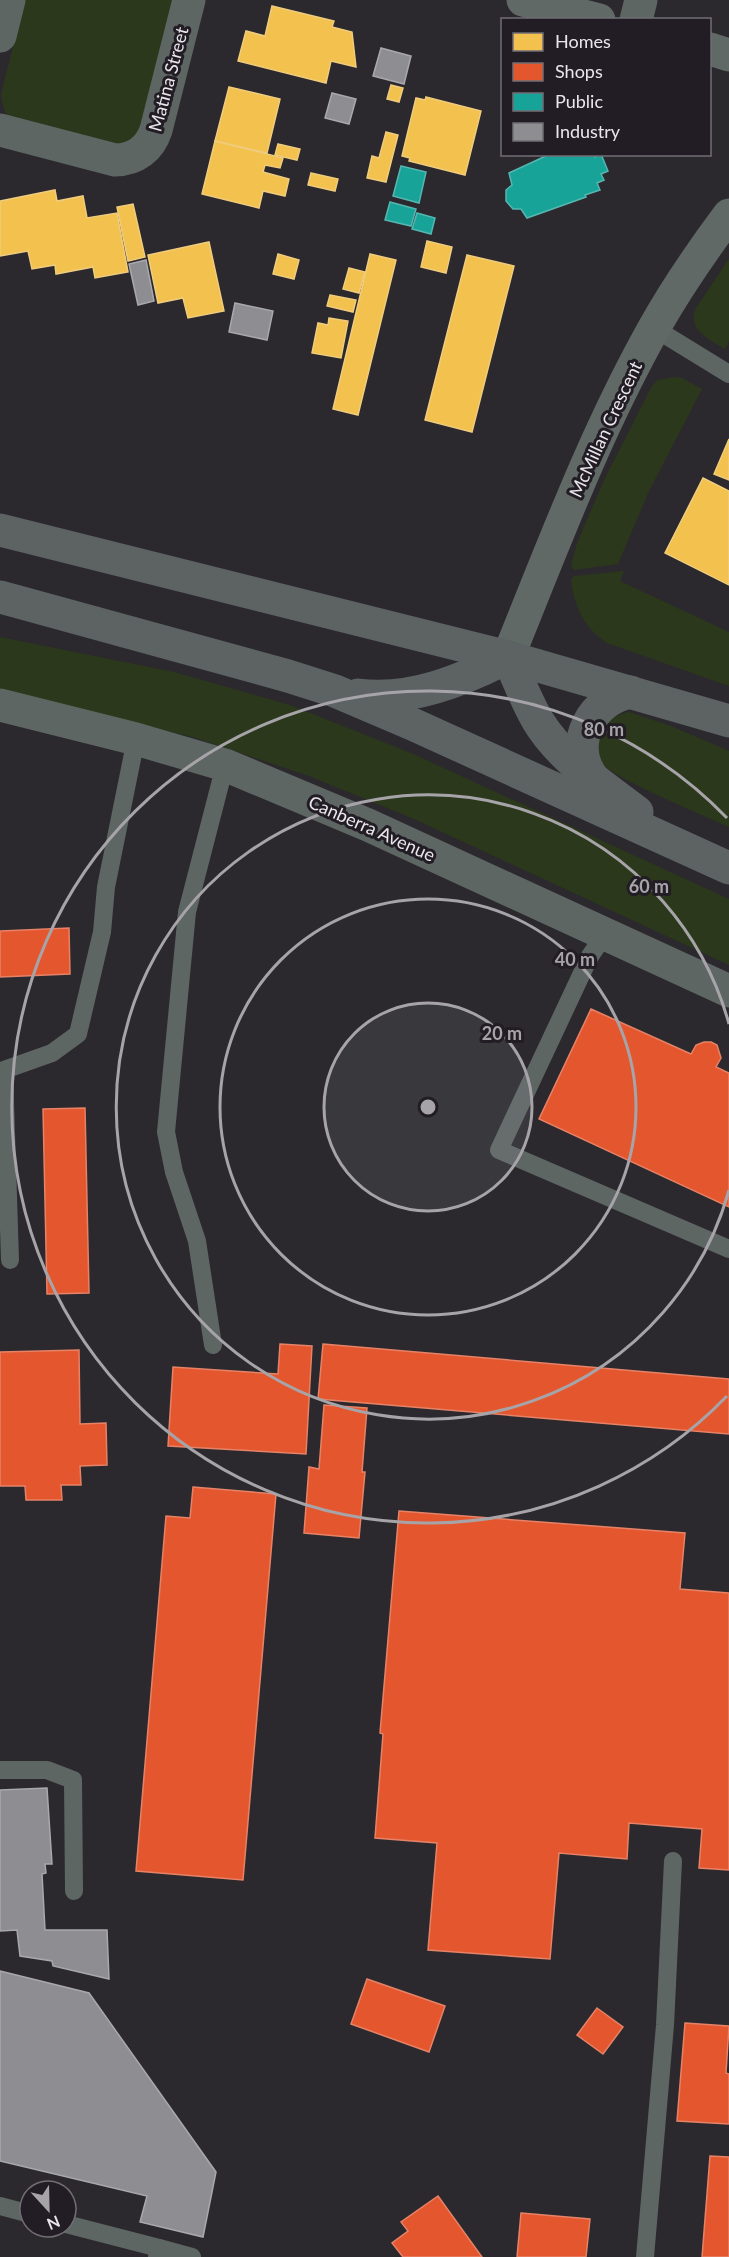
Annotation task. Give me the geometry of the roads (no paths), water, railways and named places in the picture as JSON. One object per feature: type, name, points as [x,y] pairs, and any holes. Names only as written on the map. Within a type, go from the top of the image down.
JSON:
[{"type":"highway","points":[[0,531],[508,657],[729,721]]},
{"type":"highway","points":[[0,597],[335,691],[729,868]]},
{"type":"highway","points":[[335,691],[375,697],[410,693],[467,676],[508,657]]},
{"type":"highway","points":[[508,657],[537,720],[562,750],[592,777],[676,843]]},
{"type":"highway","points":[[592,777],[586,768],[582,750],[588,720],[616,696],[631,692]]},
{"type":"street","points":[[0,36],[9,0]]},
{"type":"street","name":"Matina Street","points":[[0,130],[115,160],[123,160],[142,151],[152,142],[156,130],[189,0]]},
{"type":"street","points":[[522,0],[591,18]]},
{"type":"street","points":[[636,18],[640,0]]},
{"type":"street","points":[[711,49],[729,56]]},
{"type":"street","name":"McMillan Crescent","points":[[508,657],[591,454],[654,328],[729,215]]},
{"type":"street","name":"Canberra Avenue","points":[[0,705],[136,739],[225,765],[379,830],[729,991]]},
{"type":"lane","points":[[654,328],[729,374]]},
{"type":"lane","points":[[10,1260],[4,1070],[52,1053],[78,1034],[102,932],[106,887],[136,739]]},
{"type":"lane","points":[[213,1345],[197,1242],[174,1172],[166,1132],[187,912],[225,765]]},
{"type":"lane","points":[[606,933],[590,956],[499,1150],[729,1249]]},
{"type":"lane","points":[[0,1770],[47,1770],[73,1780],[74,1891]]},
{"type":"lane","points":[[645,2257],[665,2025],[673,1861]]},
{"type":"lane","points":[[0,2206],[18,2211]]},
{"type":"lane","points":[[78,2228],[158,2253],[192,2257]]}]
